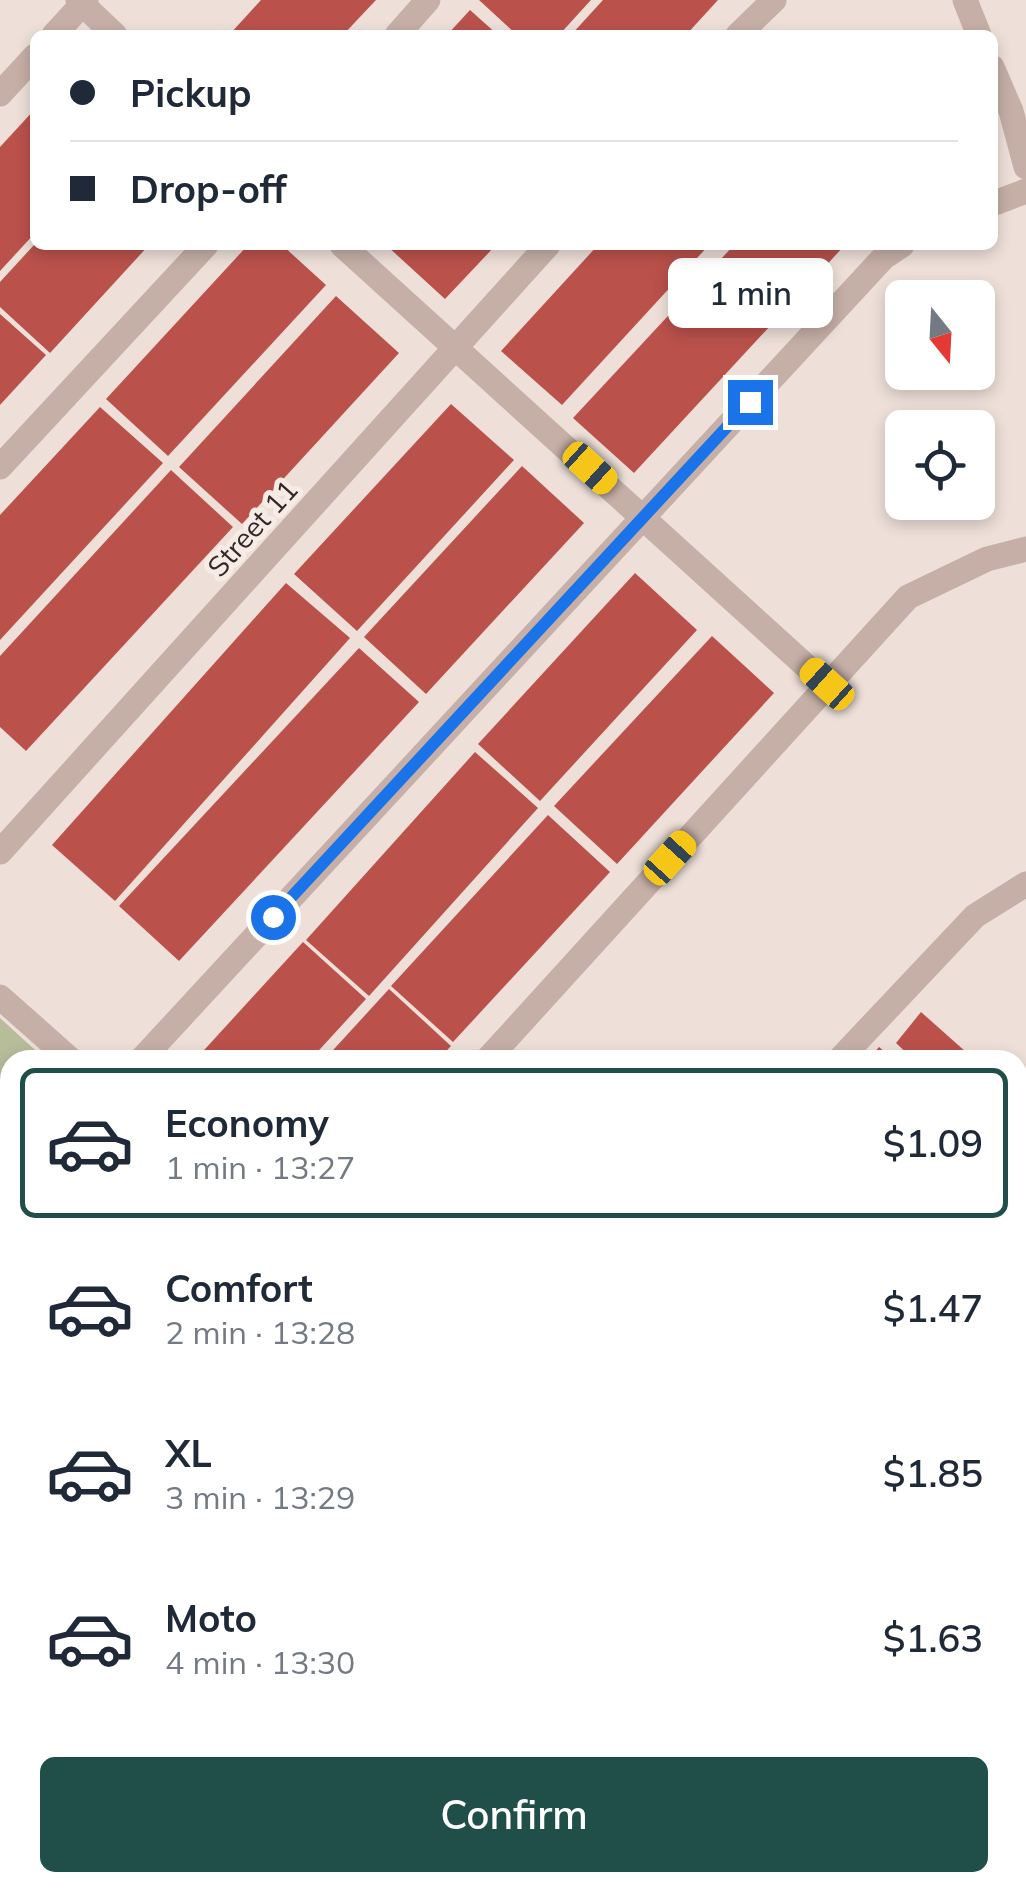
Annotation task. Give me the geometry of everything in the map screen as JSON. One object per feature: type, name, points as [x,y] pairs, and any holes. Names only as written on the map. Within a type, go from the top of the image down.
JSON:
[{"type":"street","points":[[401,30],[428,0]]},
{"type":"street","points":[[743,30],[774,0]]},
{"type":"street","points":[[965,0],[977,30]]},
{"type":"street","points":[[58,30],[82,1],[110,30]]},
{"type":"street","points":[[0,94],[30,61]]},
{"type":"street","points":[[998,81],[1011,111],[1026,167]]},
{"type":"street","points":[[998,202],[1026,191]]},
{"type":"street","points":[[0,467],[201,250]]},
{"type":"street","points":[[348,250],[827,684]]},
{"type":"street","name":"Street 11","points":[[0,852],[543,250]]},
{"type":"street","points":[[150,1050],[894,250]]},
{"type":"street","points":[[496,1050],[908,598],[986,558],[1026,549]]},
{"type":"street","points":[[848,1050],[975,916],[1026,884]]},
{"type":"street","points":[[0,998],[59,1050]]},
{"type":"green space","points":[[0,1018],[35,1050],[0,1050]]},
{"type":"building","points":[[261,0],[376,0],[348,30],[234,30]]},
{"type":"building","points":[[479,0],[591,0],[564,30],[512,30]]},
{"type":"building","points":[[603,0],[718,0],[691,30],[576,30]]},
{"type":"building","points":[[470,10],[492,30],[452,30]]},
{"type":"building","points":[[30,114],[30,238],[0,271],[0,147]]},
{"type":"building","points":[[30,249],[144,250],[50,353],[0,307],[0,282]]},
{"type":"building","points":[[243,250],[288,250],[326,285],[168,456],[106,399]]},
{"type":"building","points":[[391,250],[491,250],[445,299]]},
{"type":"building","points":[[593,250],[704,250],[562,405],[501,351]]},
{"type":"building","points":[[729,250],[840,250],[634,473],[573,418]]},
{"type":"building","points":[[336,296],[399,353],[242,524],[179,467]]},
{"type":"building","points":[[0,314],[46,355],[0,405]]},
{"type":"building","points":[[451,404],[514,460],[357,631],[294,574]]},
{"type":"building","points":[[100,407],[163,463],[0,640],[0,515]]},
{"type":"building","points":[[522,466],[584,523],[426,694],[364,637]]},
{"type":"building","points":[[171,470],[233,527],[26,751],[0,727],[0,656]]},
{"type":"building","points":[[635,573],[697,630],[540,801],[478,744]]},
{"type":"building","points":[[286,583],[350,638],[115,901],[52,845]]},
{"type":"building","points":[[712,636],[774,693],[617,864],[554,806]]},
{"type":"building","points":[[359,648],[419,702],[179,961],[119,906]]},
{"type":"building","points":[[475,752],[538,808],[369,996],[306,940]]},
{"type":"building","points":[[548,815],[610,872],[453,1042],[391,986]]},
{"type":"building","points":[[303,942],[366,999],[319,1050],[204,1050]]},
{"type":"building","points":[[389,989],[451,1046],[447,1050],[333,1050]]},
{"type":"building","points":[[921,1012],[964,1050],[903,1050],[896,1043]]},
{"type":"route","points":[[273,917],[750,402]]}]
